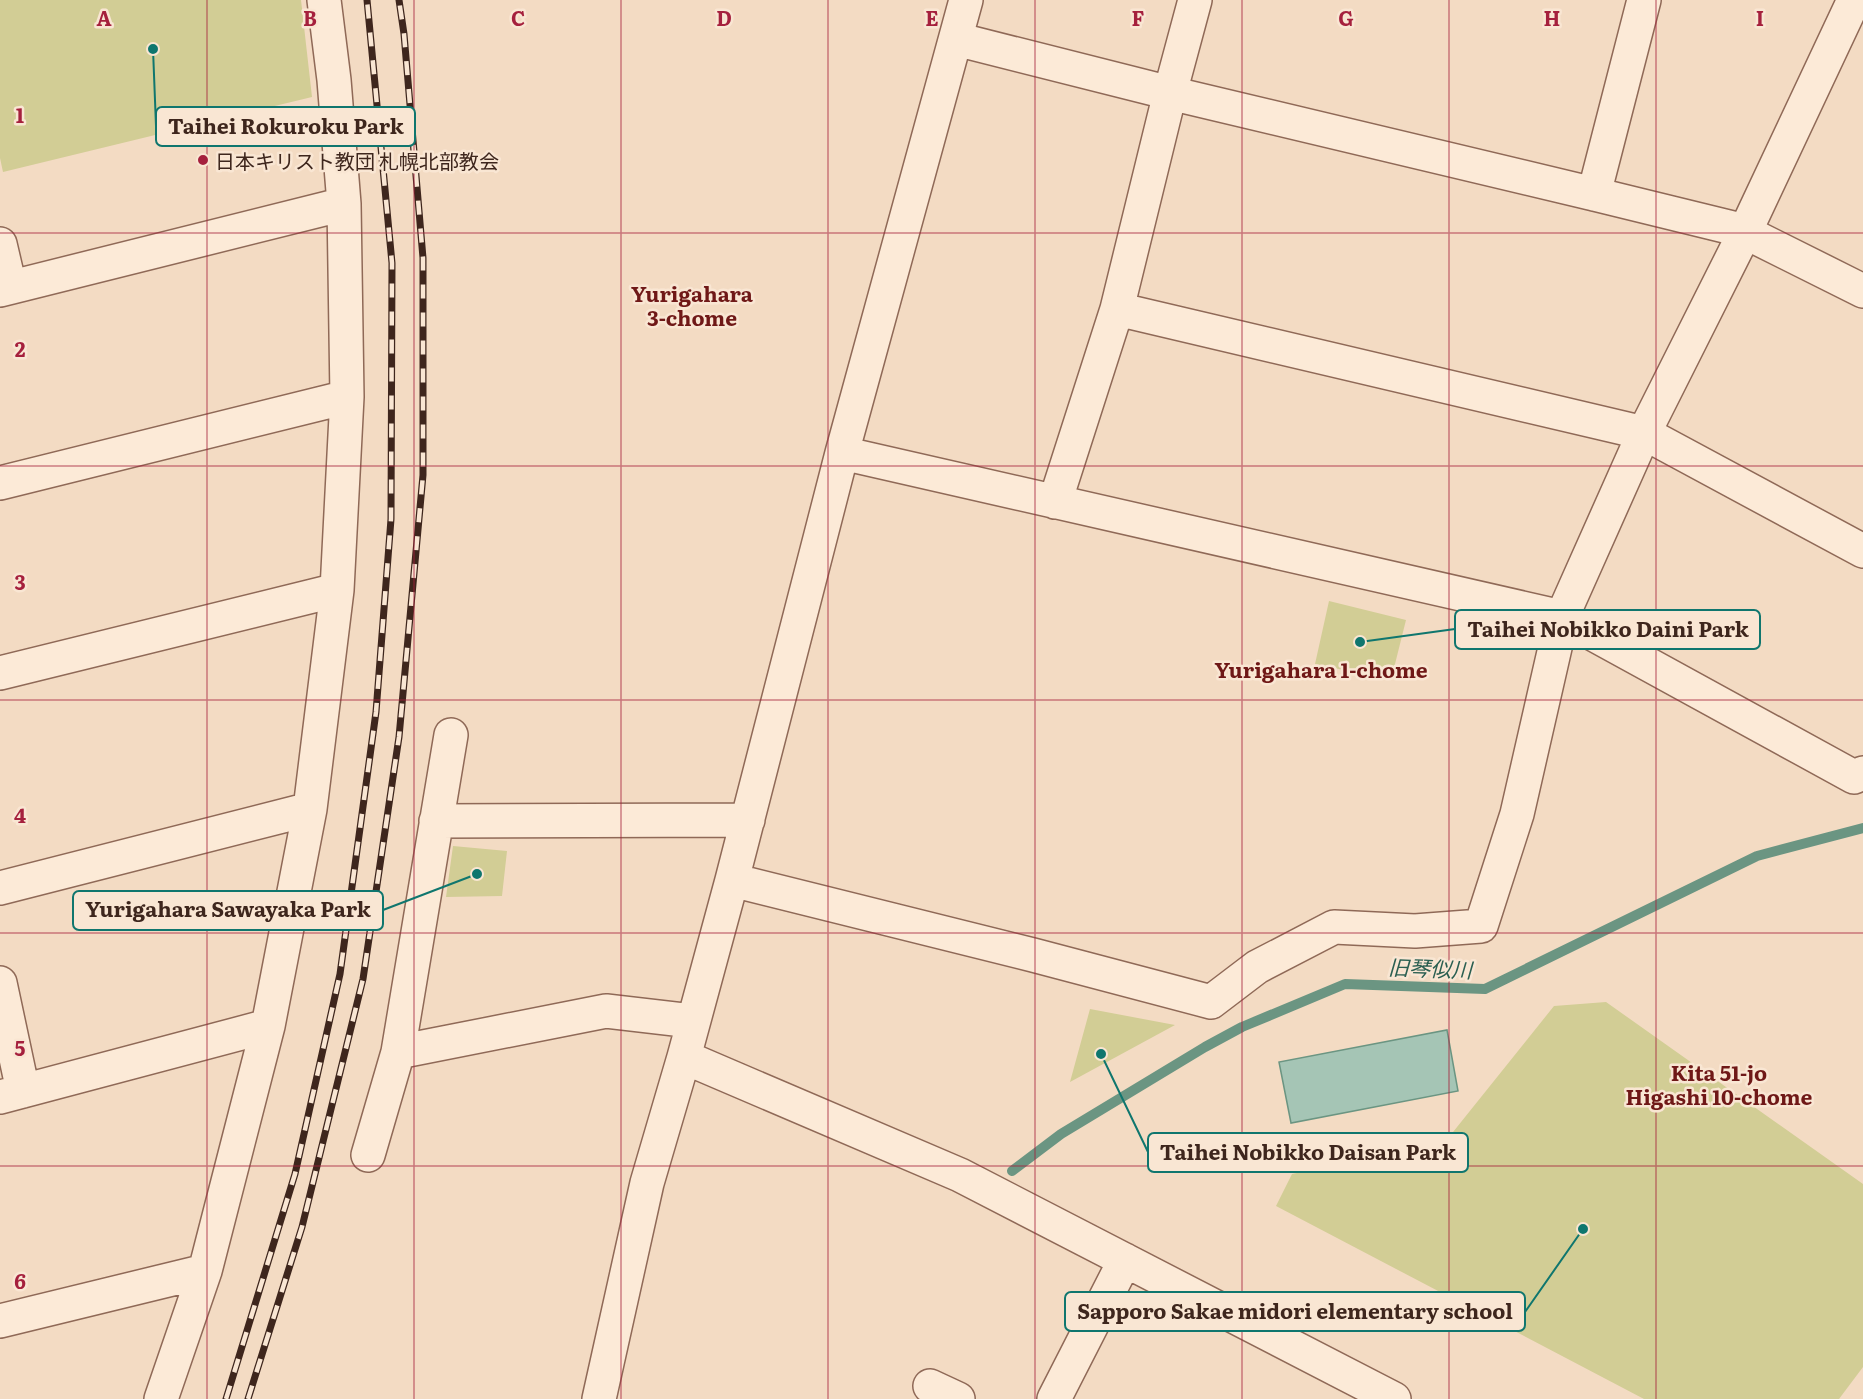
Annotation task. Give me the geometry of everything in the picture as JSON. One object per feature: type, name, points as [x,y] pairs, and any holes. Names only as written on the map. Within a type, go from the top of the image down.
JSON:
[{"type":"street","points":[[161,1399],[205,1271],[268,1026],[310,809],[338,590],[346,397],[344,204],[334,80],[324,0]]},
{"type":"street","points":[[599,1399],[647,1183],[732,880],[842,453],[966,0]]},
{"type":"street","points":[[1055,502],[1117,309],[1195,0]]},
{"type":"street","points":[[1594,194],[1644,0]]},
{"type":"street","points":[[732,880],[1212,1002],[1257,967],[1334,927],[1415,931],[1482,926],[1517,814],[1562,617],[1644,433],[1745,232],[1854,0]]},
{"type":"street","points":[[956,39],[1745,232],[1863,291]]},
{"type":"street","points":[[0,244],[5,289],[344,204]]},
{"type":"street","points":[[1117,309],[1644,433],[1863,552]]},
{"type":"street","points":[[0,483],[346,397]]},
{"type":"street","points":[[842,453],[1562,617],[1854,777],[1863,773]]},
{"type":"street","points":[[0,673],[338,590]]},
{"type":"street","points":[[368,1155],[398,1052],[451,735]]},
{"type":"street","points":[[0,888],[310,809]]},
{"type":"street","points":[[436,821],[747,820]]},
{"type":"street","points":[[0,982],[11,1094],[268,1026]]},
{"type":"street","points":[[398,1052],[606,1011],[693,1021]]},
{"type":"street","points":[[684,1057],[960,1175],[1394,1399]]},
{"type":"street","points":[[1054,1399],[1125,1260]]},
{"type":"street","points":[[0,1321],[205,1271]]},
{"type":"shaded area","points":[[0,0],[301,0],[312,97],[3,172],[0,158]]},
{"type":"shaded area","points":[[1329,601],[1406,620],[1391,680],[1315,664]]},
{"type":"shaded area","points":[[453,846],[507,851],[502,896],[446,897]]},
{"type":"shaded area","points":[[1606,1002],[1863,1184],[1863,1367],[1839,1399],[1644,1399],[1276,1206],[1292,1174],[1445,1142],[1554,1006]]},
{"type":"shaded area","points":[[1090,1009],[1175,1025],[1070,1082]]},
{"type":"shaded area","points":[[1447,1030],[1458,1091],[1291,1123],[1279,1062]]},
{"type":"waterway","name":"旧琴似川","points":[[1012,1171],[1061,1134],[1205,1047],[1242,1027],[1345,984],[1485,989],[1757,856],[1863,828]]},
{"type":"railway","points":[[226,1399],[295,1174],[340,974],[376,712],[391,519],[392,263],[367,0]]},
{"type":"railway","points":[[248,1399],[302,1227],[363,979],[399,737],[423,475],[423,258],[404,34],[399,0]]},
{"type":"place","name":"Taihei Rokuroku Park","points":[[153,49]]},
{"type":"place","name":"日本キリスト教団 札幌北部教会","points":[[203,160]]},
{"type":"place","name":"Taihei Nobikko Daini Park","points":[[1360,642]]},
{"type":"place","name":"Yurigahara Sawayaka Park","points":[[477,874]]},
{"type":"place","name":"Taihei Nobikko Daisan Park","points":[[1101,1054]]},
{"type":"place","name":"Sapporo Sakae midori elementary school","points":[[1583,1229]]},
{"type":"district","name":"Yurigahara 3-chome","points":[[692,304]]},
{"type":"district","name":"Yurigahara 1-chome","points":[[1321,668]]},
{"type":"district","name":"Kita 51-jo Higashi 10-chome","points":[[1719,1083]]}]
